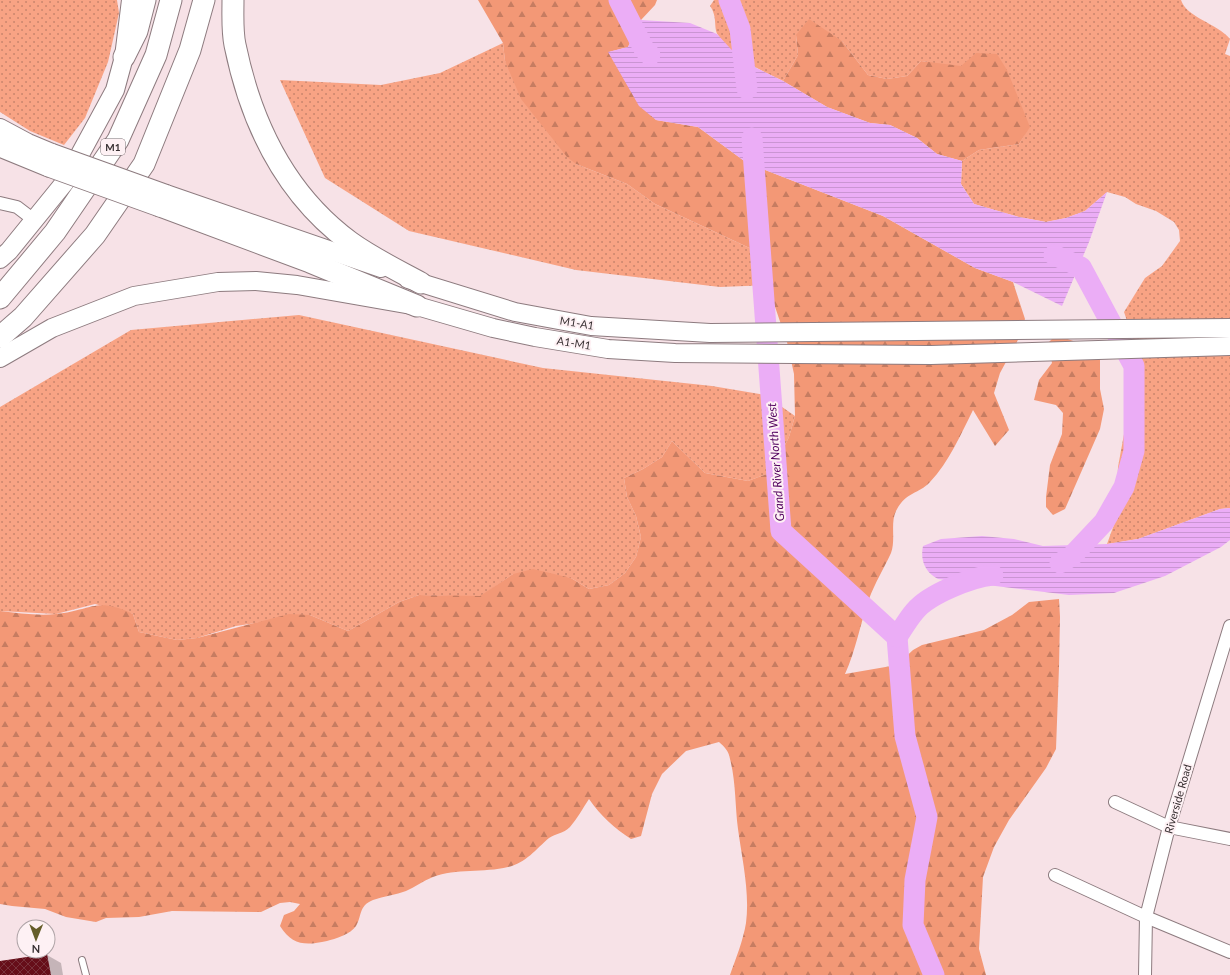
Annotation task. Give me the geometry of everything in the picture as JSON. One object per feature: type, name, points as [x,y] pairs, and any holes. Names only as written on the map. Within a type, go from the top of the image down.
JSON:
[{"type":"highway","points":[[124,57],[137,31],[145,0]]},
{"type":"highway","name":"M1","points":[[0,298],[56,232],[118,140],[156,55],[171,0]]},
{"type":"highway","points":[[0,337],[23,317],[95,235],[144,164],[190,50],[204,0]]},
{"type":"highway","points":[[233,0],[234,44],[246,88],[263,135],[297,192],[324,220],[351,243],[421,283]]},
{"type":"highway","points":[[0,146],[50,159],[163,200],[417,306]]},
{"type":"main road","points":[[0,259],[65,182],[94,131],[114,90],[124,57],[131,0]]},
{"type":"main road","points":[[0,128],[50,159]]},
{"type":"main road","name":"M1-A1","points":[[163,200],[324,247],[421,283],[515,312],[591,326],[738,334],[1230,328]]},
{"type":"main road","name":"A1-M1","points":[[0,358],[52,328],[127,299],[175,288],[218,282],[256,281],[297,285],[417,306],[494,328],[535,337],[600,348],[675,353],[931,355],[1230,346]]},
{"type":"street","points":[[0,203],[17,207],[34,220]]},
{"type":"street","name":"Riverside Road","points":[[1145,975],[1146,917],[1169,827],[1230,626]]},
{"type":"street","points":[[1115,802],[1169,827],[1230,839]]},
{"type":"street","points":[[1055,874],[1146,917],[1230,952]]},
{"type":"lane","points":[[82,960],[86,975]]},
{"type":"shaded area","points":[[0,0],[117,0],[119,13],[108,62],[85,118],[64,145],[30,131],[0,112]]},
{"type":"shaded area","points":[[714,0],[1181,0],[1189,11],[1224,33],[1230,39],[1225,54],[1230,56],[1230,508],[1220,509],[1138,539],[1107,544],[1116,519],[1118,467],[1126,423],[1140,381],[1137,350],[1124,312],[1145,278],[1162,266],[1180,241],[1179,230],[1174,222],[1156,211],[1136,204],[1125,197],[1107,192],[1085,211],[1066,218],[1046,222],[1019,217],[974,204],[961,184],[962,161],[979,150],[1019,144],[1025,134],[928,62],[921,61],[907,76],[887,79],[868,75],[842,41],[796,35],[798,55],[783,81],[739,57],[725,44],[718,35],[714,14],[710,6]]},
{"type":"shaded area","points":[[641,20],[690,23],[717,34],[742,61],[783,81],[827,107],[870,123],[890,125],[917,138],[937,154],[962,161],[961,184],[974,204],[1019,217],[1046,222],[1066,218],[1085,211],[1107,192],[1089,242],[1062,306],[1013,282],[975,268],[883,216],[747,163],[698,127],[656,120],[639,106],[608,52],[628,47]]},
{"type":"shaded area","points":[[503,43],[505,61],[576,164],[627,184],[655,204],[756,251],[767,285],[720,287],[576,270],[409,231],[325,178],[280,80],[381,85],[440,73]]},
{"type":"shaded area","points":[[299,315],[543,368],[712,386],[765,395],[795,416],[789,437],[779,457],[767,474],[748,481],[705,473],[672,441],[662,457],[643,469],[624,478],[627,497],[636,516],[641,537],[636,557],[625,573],[609,585],[589,589],[571,578],[513,574],[480,597],[419,595],[399,602],[348,631],[310,615],[236,626],[197,638],[177,640],[139,632],[133,614],[95,604],[56,614],[0,611],[0,407],[131,330]]},
{"type":"shaded area","points":[[1230,508],[1230,540],[1221,547],[1165,576],[1114,593],[1069,595],[938,579],[930,573],[924,565],[922,556],[923,546],[941,539],[982,536],[1014,539],[1043,546],[1107,544],[1138,539],[1220,509]]},
{"type":"green space","points":[[478,0],[657,0],[655,5],[641,20],[628,47],[609,52],[656,120],[698,127],[747,163],[883,216],[975,268],[1013,282],[1025,319],[1019,338],[1000,373],[994,393],[1009,430],[995,446],[973,410],[954,448],[937,474],[926,486],[908,496],[900,505],[896,511],[893,521],[893,543],[891,553],[869,599],[845,674],[897,665],[913,650],[922,645],[984,630],[1012,615],[1029,602],[1059,599],[1059,667],[1056,749],[1046,768],[1009,820],[994,847],[983,877],[979,949],[986,975],[730,975],[745,930],[747,899],[732,768],[728,752],[719,742],[686,751],[662,774],[652,794],[641,836],[631,839],[625,835],[603,816],[589,799],[570,827],[565,831],[549,838],[520,862],[499,869],[461,871],[442,874],[406,891],[368,902],[363,908],[358,923],[354,929],[343,936],[327,941],[306,943],[289,937],[280,926],[284,915],[294,911],[300,904],[290,902],[280,903],[261,912],[172,911],[139,917],[106,918],[96,922],[66,917],[45,909],[0,904],[0,611],[49,615],[93,606],[110,606],[133,614],[139,632],[177,640],[197,638],[289,614],[310,615],[348,631],[399,602],[419,595],[480,596],[513,574],[533,569],[571,578],[589,589],[609,585],[625,573],[636,557],[641,537],[636,516],[627,497],[624,478],[643,469],[662,457],[672,441],[705,473],[748,481],[767,474],[779,457],[789,437],[795,416],[794,374],[787,342],[756,251],[655,204],[627,184],[576,164],[567,157],[521,99],[505,61],[503,43]]},
{"type":"green space","points":[[809,19],[842,41],[868,75],[887,79],[907,76],[921,61],[961,66],[976,53],[997,54],[1007,70],[1030,127],[1019,144],[979,150],[962,161],[937,154],[917,138],[890,125],[870,123],[827,107],[783,81],[798,55],[796,35]]},
{"type":"green space","points":[[1056,335],[1085,345],[1100,357],[1100,389],[1104,409],[1100,429],[1065,509],[1053,515],[1046,507],[1046,497],[1050,465],[1062,434],[1063,413],[1056,405],[1034,400],[1039,380],[1052,363],[1048,343]]},
{"type":"building","points":[[16,959],[48,959],[51,975],[0,975],[0,961]]},
{"type":"waterway","name":"Grand River North West","points":[[619,0],[644,49],[650,55]]},
{"type":"waterway","points":[[729,0],[740,29],[747,89]]},
{"type":"waterway","name":"Grand River North West","points":[[752,138],[781,531],[897,637],[905,736],[927,817],[915,880],[913,925],[934,975]]},
{"type":"waterway","points":[[1054,255],[1081,267],[1134,366],[1134,451],[1124,487],[1104,522],[1072,556],[1060,563]]},
{"type":"waterway","points":[[897,637],[915,611],[930,598],[951,587],[984,576],[993,575]]}]
